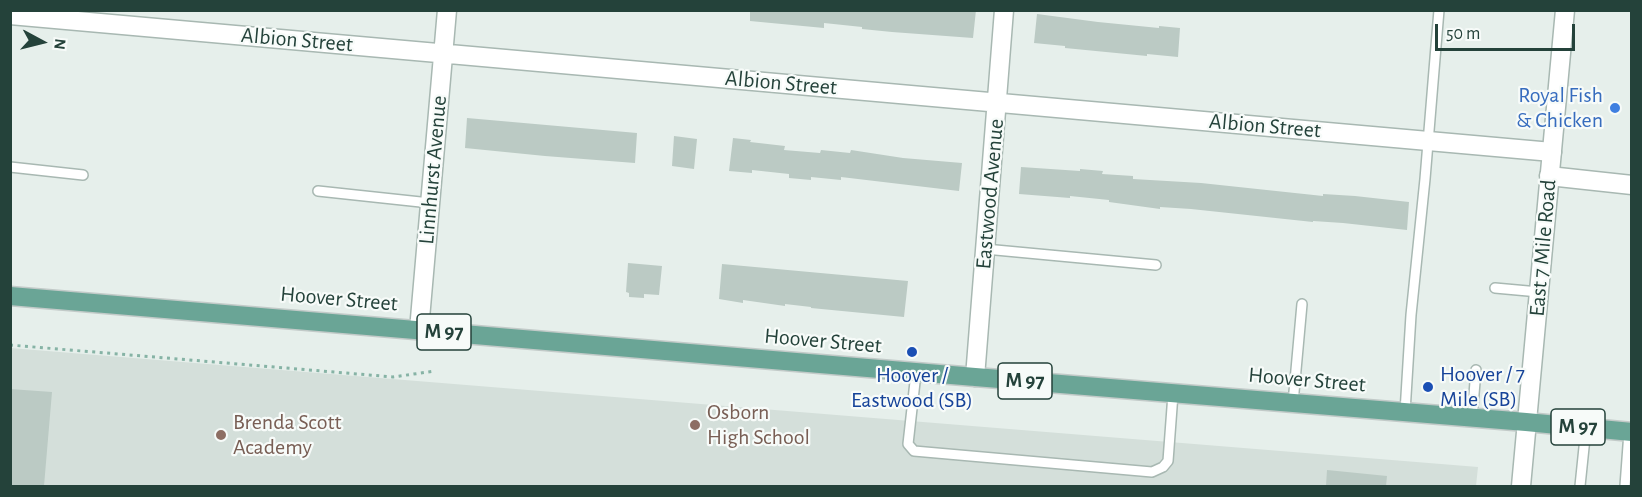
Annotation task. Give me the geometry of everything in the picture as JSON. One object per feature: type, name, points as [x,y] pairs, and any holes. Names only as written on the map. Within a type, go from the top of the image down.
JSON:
[{"type":"main road","name":"Hoover Street","points":[[10,296],[1630,432]]},
{"type":"street","name":"Linnhurst Avenue","points":[[419,330],[447,10]]},
{"type":"street","name":"Eastwood Avenue","points":[[975,377],[1004,10]]},
{"type":"street","name":"East 7 Mile Road","points":[[1521,486],[1565,10]]},
{"type":"street","name":"Albion Street","points":[[10,15],[1552,152]]},
{"type":"street","points":[[1549,176],[1632,185]]},
{"type":"lane","points":[[1405,412],[1411,315],[1429,141],[1439,10]]},
{"type":"lane","points":[[10,167],[83,175]]},
{"type":"lane","points":[[318,191],[430,203]]},
{"type":"lane","points":[[985,249],[1156,265]]},
{"type":"lane","points":[[1495,288],[1539,292]]},
{"type":"lane","points":[[1293,403],[1302,304]]},
{"type":"lane","points":[[1472,418],[1476,370]]},
{"type":"lane","points":[[916,373],[908,444],[914,451],[1152,472],[1163,467],[1168,461],[1173,394]]},
{"type":"lane","points":[[1581,486],[1586,428]]},
{"type":"lane","points":[[1625,486],[1630,432]]},
{"type":"lane","points":[[1521,486],[1530,486]]},
{"type":"path","points":[[10,345],[393,377],[435,371]]},
{"type":"shaded area","points":[[10,348],[1478,467],[1476,486],[11,486]]},
{"type":"building","points":[[750,10],[976,10],[973,38],[862,29],[862,27],[824,23],[824,28],[750,21]]},
{"type":"building","points":[[1037,14],[1159,28],[1159,26],[1180,28],[1178,57],[1147,54],[1147,56],[1034,43]]},
{"type":"building","points":[[467,118],[637,133],[635,163],[465,148]]},
{"type":"building","points":[[674,136],[697,139],[694,169],[672,166]]},
{"type":"building","points":[[733,138],[785,146],[784,150],[850,153],[851,150],[903,158],[962,163],[959,191],[841,177],[841,180],[811,177],[811,180],[789,178],[789,174],[752,170],[752,173],[729,171]]},
{"type":"building","points":[[1021,167],[1103,171],[1102,174],[1133,176],[1133,179],[1409,202],[1407,230],[1191,209],[1160,207],[1160,209],[1070,196],[1070,198],[1019,194]]},
{"type":"building","points":[[628,263],[662,266],[659,295],[644,294],[644,298],[629,297],[629,293],[626,292]]},
{"type":"building","points":[[722,264],[908,281],[904,317],[719,299]]},
{"type":"building","points":[[10,389],[52,392],[44,486],[10,486]]},
{"type":"building","points":[[1327,470],[1387,476],[1386,486],[1326,486]]},
{"type":"place","name":"Royal Fish & Chicken","points":[[1615,108]]},
{"type":"place","name":"Hoover / Eastwood (SB)","points":[[912,352]]},
{"type":"place","name":"Hoover / 7 Mile (SB)","points":[[1428,387]]},
{"type":"place","name":"Osborn High School","points":[[695,425]]},
{"type":"place","name":"Brenda Scott Academy","points":[[221,435]]}]
